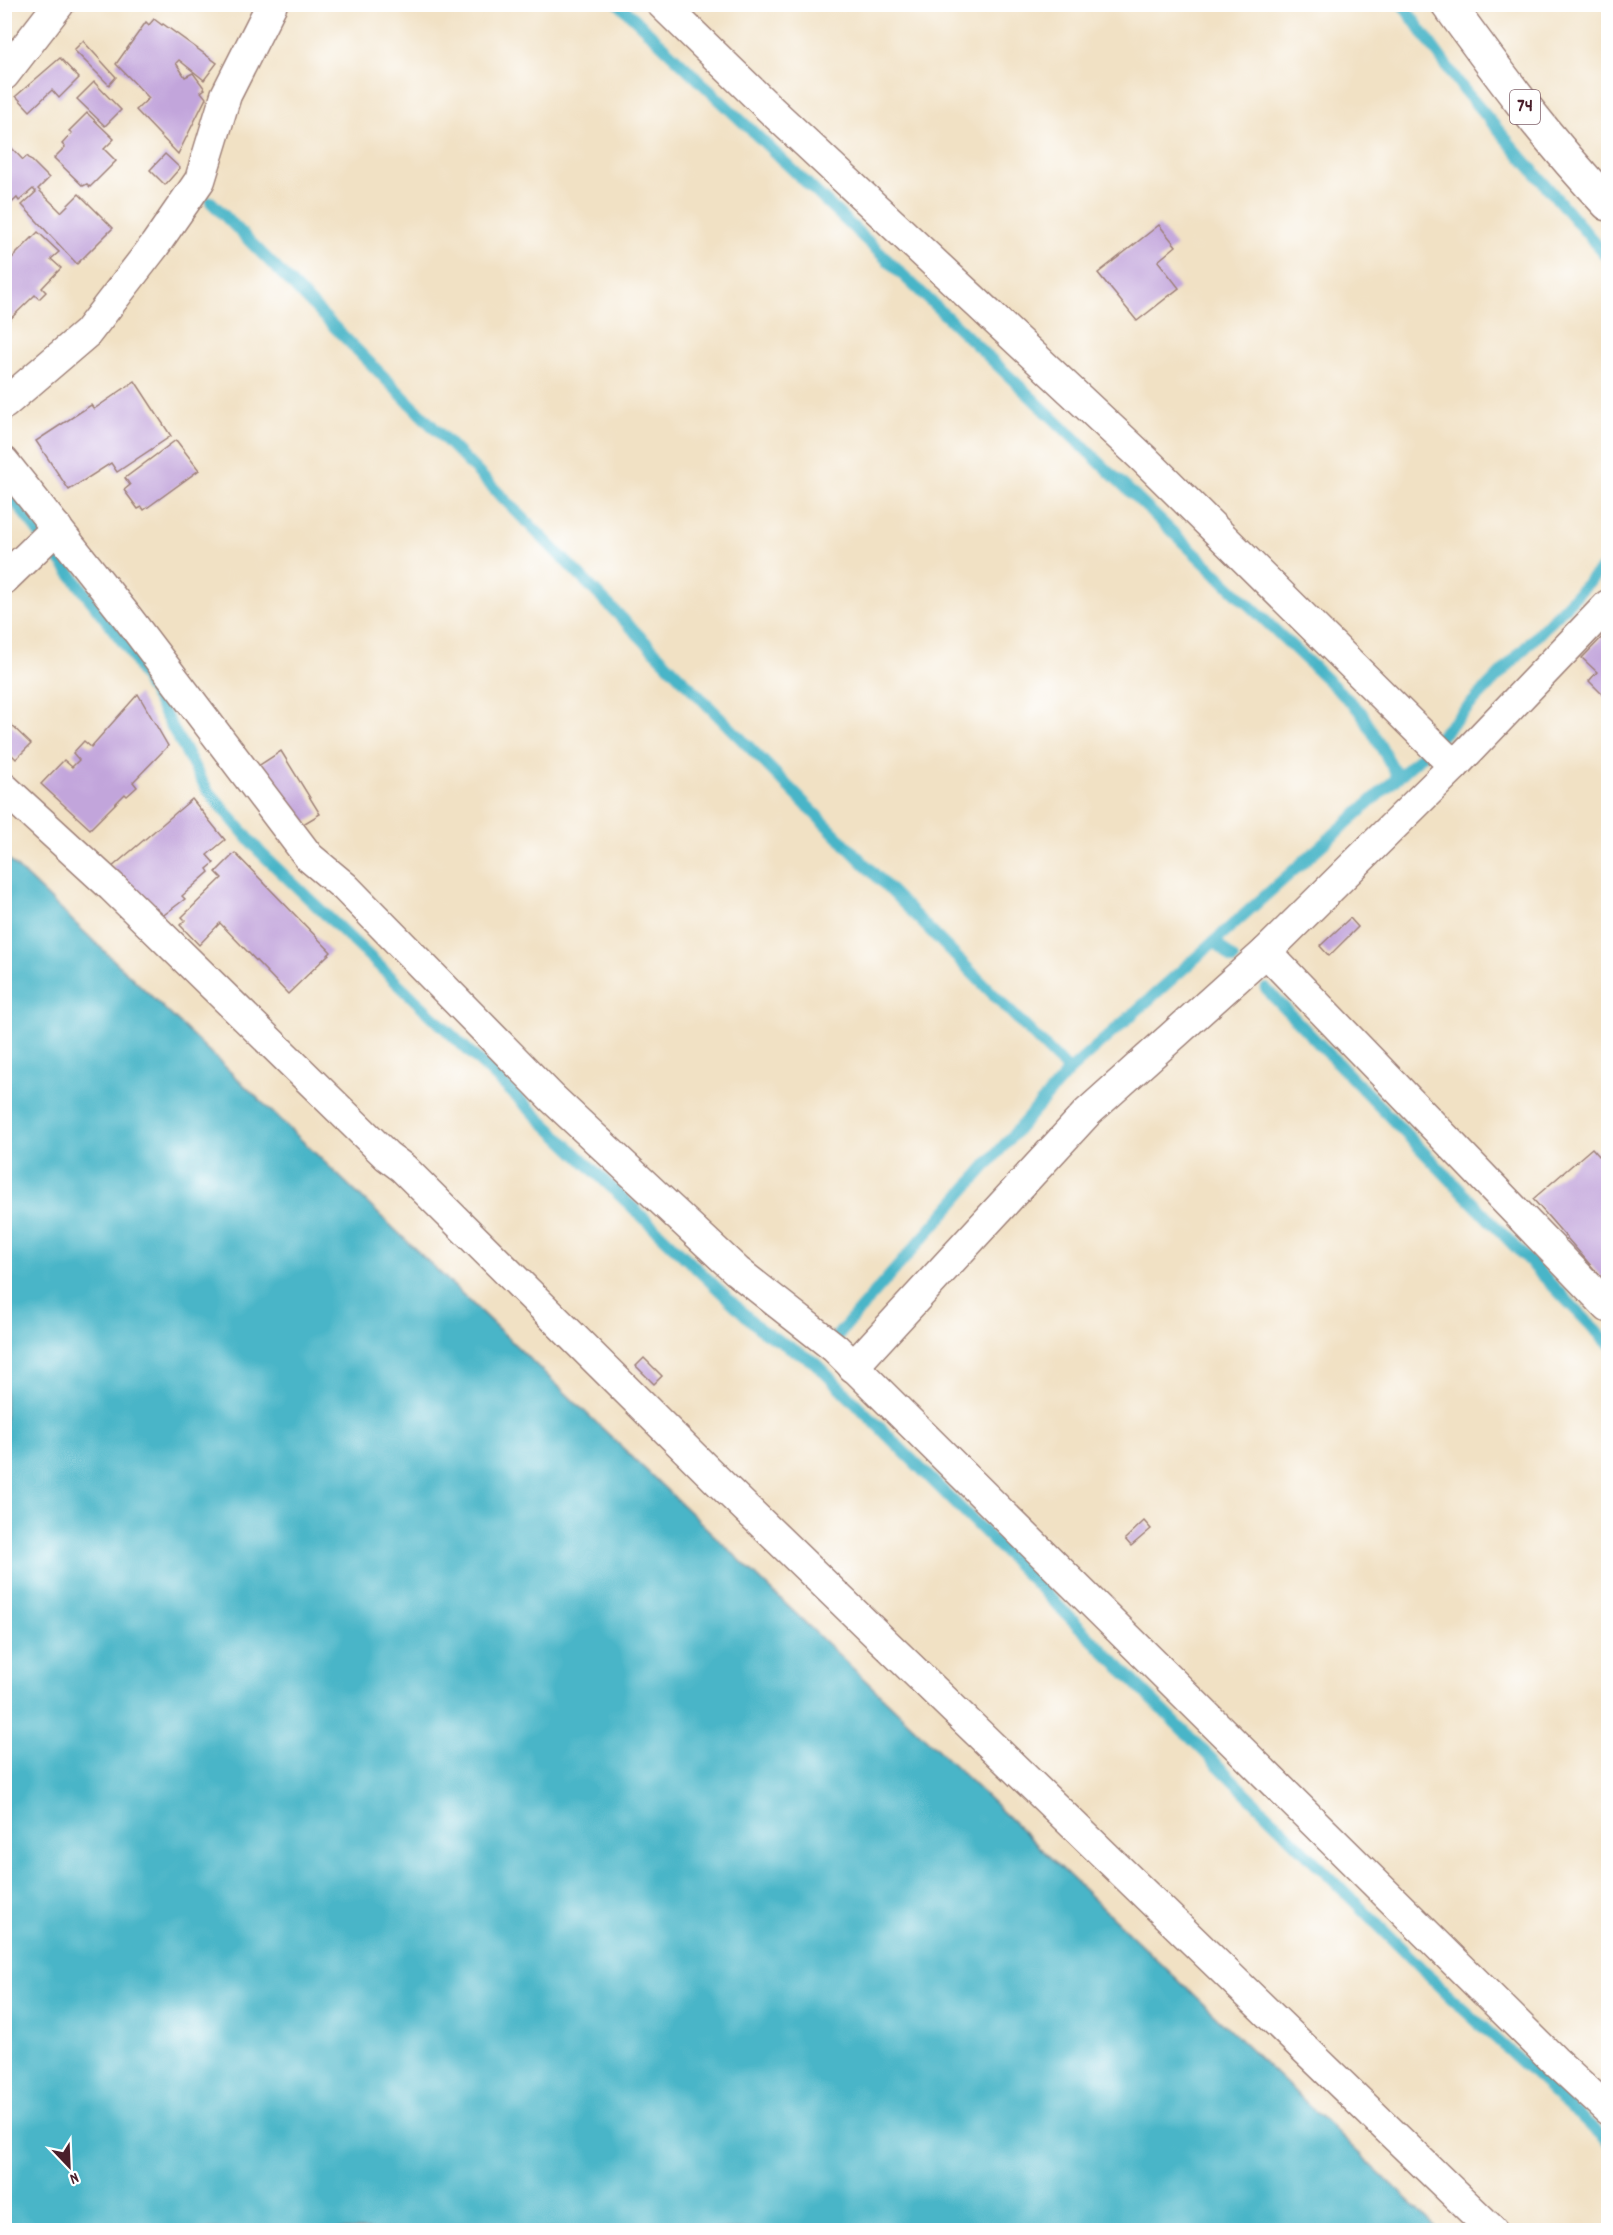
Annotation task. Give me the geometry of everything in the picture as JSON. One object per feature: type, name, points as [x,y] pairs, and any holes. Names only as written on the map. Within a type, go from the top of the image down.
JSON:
[{"type":"main road","name":"74","points":[[1448,4],[1507,86],[1608,204]]},
{"type":"street","points":[[4,75],[58,4]]},
{"type":"street","points":[[4,404],[87,333],[155,245],[200,180],[226,95],[272,4]]},
{"type":"street","points":[[662,4],[771,110],[1145,460],[1447,759]]},
{"type":"street","points":[[4,462],[47,537],[309,856],[345,887],[552,1098],[737,1271],[836,1350],[1554,2060],[1608,2110]]},
{"type":"street","points":[[4,579],[47,537]]},
{"type":"street","points":[[836,1350],[1087,1113],[1266,952],[1447,759],[1608,605]]},
{"type":"street","points":[[4,788],[120,895],[387,1156],[403,1168],[721,1484],[1492,2230]]},
{"type":"street","points":[[1266,952],[1608,1307]]},
{"type":"water","points":[[5,856],[1439,2230],[5,2230]]},
{"type":"building","points":[[154,19],[217,63],[204,80],[179,60],[176,63],[185,77],[193,73],[205,89],[201,92],[206,98],[178,154],[136,110],[149,98],[116,64],[146,22],[149,25]]},
{"type":"building","points":[[83,41],[116,77],[109,85],[74,50]]},
{"type":"building","points":[[60,58],[79,78],[59,98],[52,90],[30,111],[16,96]]},
{"type":"building","points":[[94,82],[121,110],[105,126],[77,99]]},
{"type":"building","points":[[87,113],[114,139],[104,149],[116,161],[90,187],[87,184],[83,186],[54,158],[65,147],[62,144],[72,133],[69,131]]},
{"type":"building","points":[[8,144],[23,160],[27,156],[49,178],[38,189],[61,212],[79,194],[113,228],[77,264],[22,205],[36,192],[33,189],[19,201],[17,198],[4,210],[4,147]]},
{"type":"building","points":[[165,154],[180,168],[165,185],[150,170]]},
{"type":"building","points":[[1159,225],[1176,246],[1158,261],[1179,288],[1137,321],[1098,273]]},
{"type":"building","points":[[38,232],[59,252],[51,259],[61,268],[42,288],[46,292],[39,299],[35,295],[4,325],[4,266]]},
{"type":"building","points":[[135,381],[171,436],[117,472],[111,463],[69,490],[36,441],[91,405],[94,409]]},
{"type":"building","points":[[176,440],[199,470],[144,510],[142,507],[138,509],[124,490],[130,485],[125,478]]},
{"type":"building","points":[[1608,631],[1608,700],[1589,681],[1597,672],[1582,658]]},
{"type":"building","points":[[138,694],[168,746],[133,782],[137,787],[127,796],[125,794],[90,829],[41,784],[64,760],[72,767],[79,760],[73,753],[84,741],[91,747]]},
{"type":"building","points":[[4,718],[31,744],[16,759],[4,747]]},
{"type":"building","points":[[281,751],[320,814],[290,832],[243,776]]},
{"type":"building","points":[[192,799],[225,840],[207,855],[214,863],[207,869],[209,872],[182,896],[185,899],[161,917],[111,868]]},
{"type":"building","points":[[235,853],[331,952],[288,994],[220,923],[199,945],[180,925],[185,920],[182,917],[222,878],[216,872]]},
{"type":"building","points":[[1350,918],[1358,927],[1329,956],[1320,946]]},
{"type":"building","points":[[1592,1148],[1608,1166],[1607,1284],[1533,1199]]},
{"type":"building","points":[[644,1358],[662,1376],[654,1384],[636,1366]]},
{"type":"building","points":[[1144,1521],[1151,1529],[1131,1546],[1125,1539]]},
{"type":"waterway","points":[[619,4],[1361,712],[1398,777]]},
{"type":"waterway","points":[[1402,4],[1464,90],[1608,258]]},
{"type":"waterway","points":[[211,202],[1069,1071]]},
{"type":"waterway","points":[[4,487],[129,650],[207,790],[260,852],[761,1330],[814,1362],[1447,1994],[1608,2142]]},
{"type":"waterway","points":[[829,1345],[1069,1071],[1416,761],[1608,562]]},
{"type":"waterway","points":[[1215,941],[1233,959]]},
{"type":"waterway","points":[[1266,989],[1608,1343]]}]
